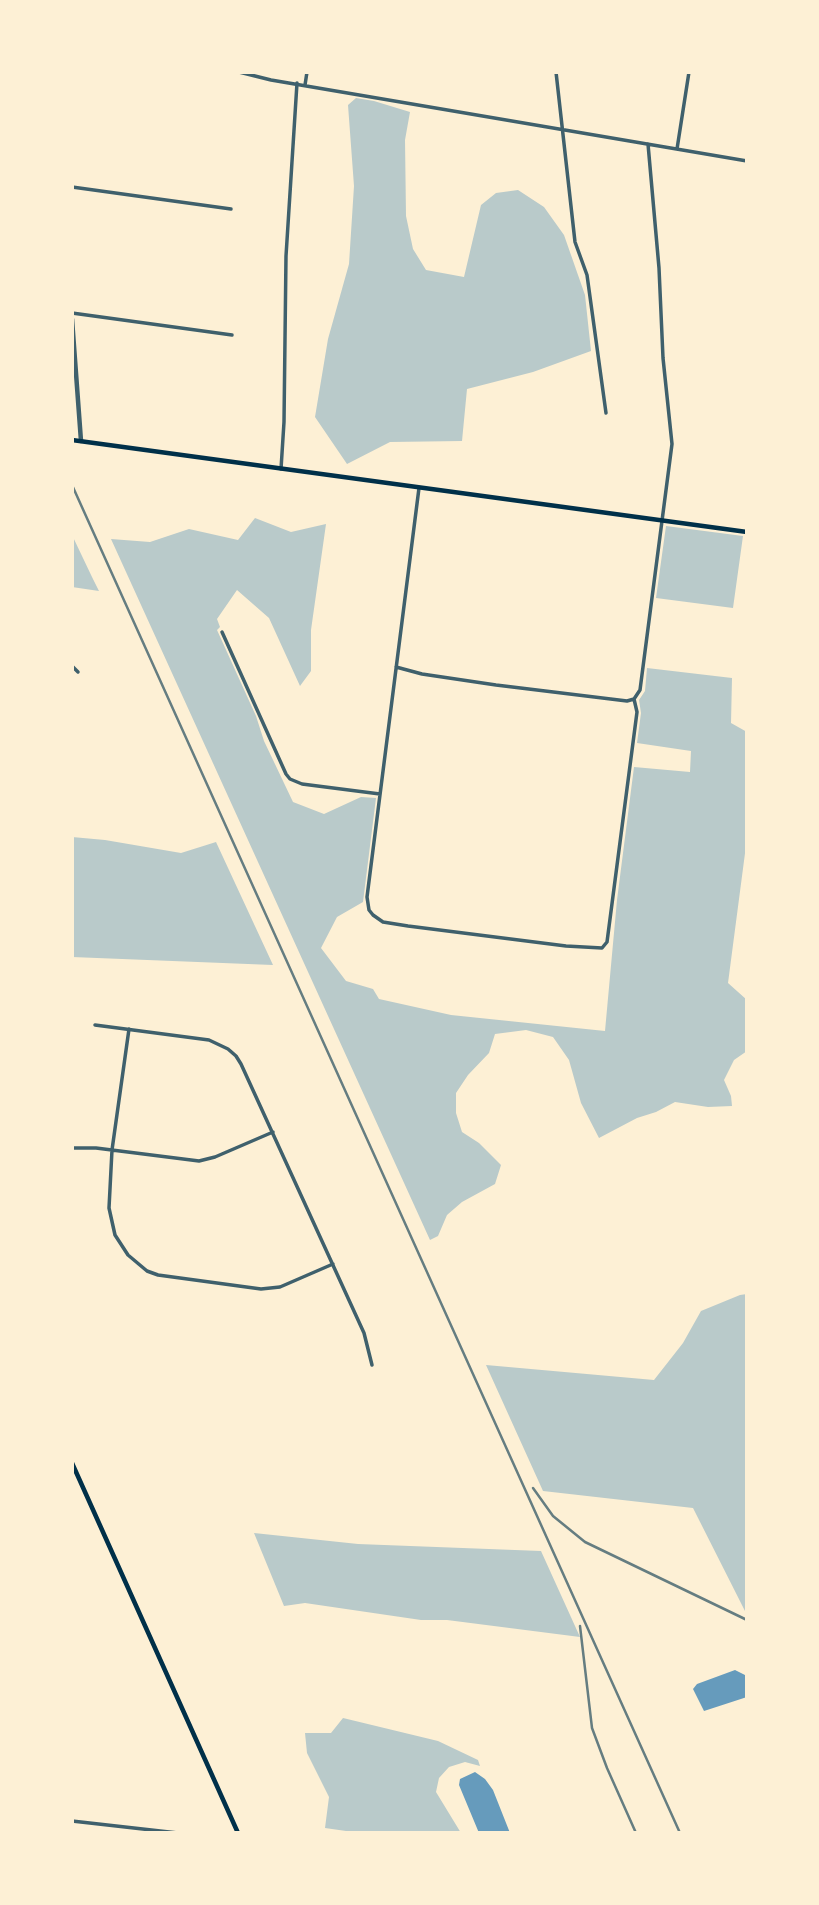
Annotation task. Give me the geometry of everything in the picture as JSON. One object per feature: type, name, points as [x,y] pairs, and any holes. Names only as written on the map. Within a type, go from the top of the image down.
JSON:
[{"type":"main road","points":[[72,440],[747,532]]},
{"type":"main road","points":[[72,1463],[238,1833]]},
{"type":"street","points":[[239,72],[747,161]]},
{"type":"street","points":[[305,85],[307,72]]},
{"type":"street","points":[[556,72],[575,242],[587,275],[606,413]]},
{"type":"street","points":[[677,149],[690,72]]},
{"type":"street","points":[[281,469],[286,256],[297,83]]},
{"type":"street","points":[[396,667],[422,674],[496,685],[626,701],[634,699],[640,690],[672,444],[648,145]]},
{"type":"street","points":[[72,187],[231,209]]},
{"type":"street","points":[[72,313],[232,335]]},
{"type":"street","points":[[72,319],[81,441]]},
{"type":"street","points":[[419,488],[367,897],[369,910],[378,919],[396,924],[587,948],[598,949],[605,946],[637,712],[634,699]]},
{"type":"street","points":[[222,632],[290,779],[302,784],[380,794]]},
{"type":"street","points":[[72,666],[78,672]]},
{"type":"street","points":[[95,1025],[209,1040],[228,1049],[241,1064],[367,1340],[372,1365]]},
{"type":"street","points":[[129,1029],[112,1150],[109,1208],[111,1222],[121,1245],[147,1271],[169,1278],[271,1289],[333,1264]]},
{"type":"street","points":[[72,1148],[199,1161],[215,1157],[273,1132]]},
{"type":"street","points":[[72,1821],[178,1833]]},
{"type":"shaded area","points":[[356,98],[410,112],[405,140],[406,216],[413,249],[426,270],[464,277],[481,205],[496,193],[518,190],[544,207],[564,235],[585,295],[591,351],[533,372],[467,389],[462,441],[390,442],[347,464],[315,417],[328,339],[349,264],[354,186],[348,105]]},
{"type":"shaded area","points":[[255,518],[291,532],[326,524],[311,630],[311,671],[300,686],[269,618],[237,590],[217,619],[220,627],[217,630],[293,802],[324,814],[361,797],[376,798],[363,902],[337,917],[321,948],[346,981],[373,989],[379,999],[451,1015],[605,1031],[617,900],[634,767],[690,772],[691,751],[637,743],[641,713],[639,700],[645,691],[647,668],[732,678],[731,723],[747,732],[747,838],[728,983],[747,1000],[747,1051],[734,1060],[724,1080],[732,1106],[708,1107],[675,1102],[599,1138],[581,1103],[569,1060],[553,1037],[526,1030],[495,1034],[489,1053],[468,1075],[456,1093],[456,1113],[462,1132],[479,1143],[501,1165],[495,1184],[462,1202],[447,1215],[438,1236],[430,1240],[111,539],[150,542],[189,529],[238,540]]},
{"type":"shaded area","points":[[666,526],[743,536],[733,608],[656,598]]},
{"type":"shaded area","points":[[72,535],[92,577],[99,591],[72,587]]},
{"type":"shaded area","points":[[72,837],[181,853],[216,842],[273,965],[72,957]]},
{"type":"shaded area","points":[[747,1294],[747,1615],[693,1508],[543,1491],[486,1365],[654,1380],[683,1343],[701,1311]]},
{"type":"shaded area","points":[[254,1533],[358,1544],[541,1551],[580,1637],[447,1620],[421,1620],[305,1603],[284,1606]]},
{"type":"shaded area","points":[[343,1718],[438,1741],[478,1760],[480,1766],[465,1762],[449,1767],[439,1778],[436,1792],[461,1833],[360,1833],[325,1828],[329,1797],[307,1753],[305,1733],[331,1733]]},
{"type":"water","points":[[735,1670],[747,1676],[747,1697],[704,1711],[693,1689],[697,1684]]},
{"type":"water","points":[[475,1772],[485,1779],[493,1790],[510,1833],[479,1833],[459,1785],[460,1779]]},
{"type":"railway","points":[[72,485],[680,1833]]},
{"type":"railway","points":[[533,1488],[553,1516],[585,1542],[747,1620]]},
{"type":"railway","points":[[580,1626],[592,1728],[636,1833]]}]
